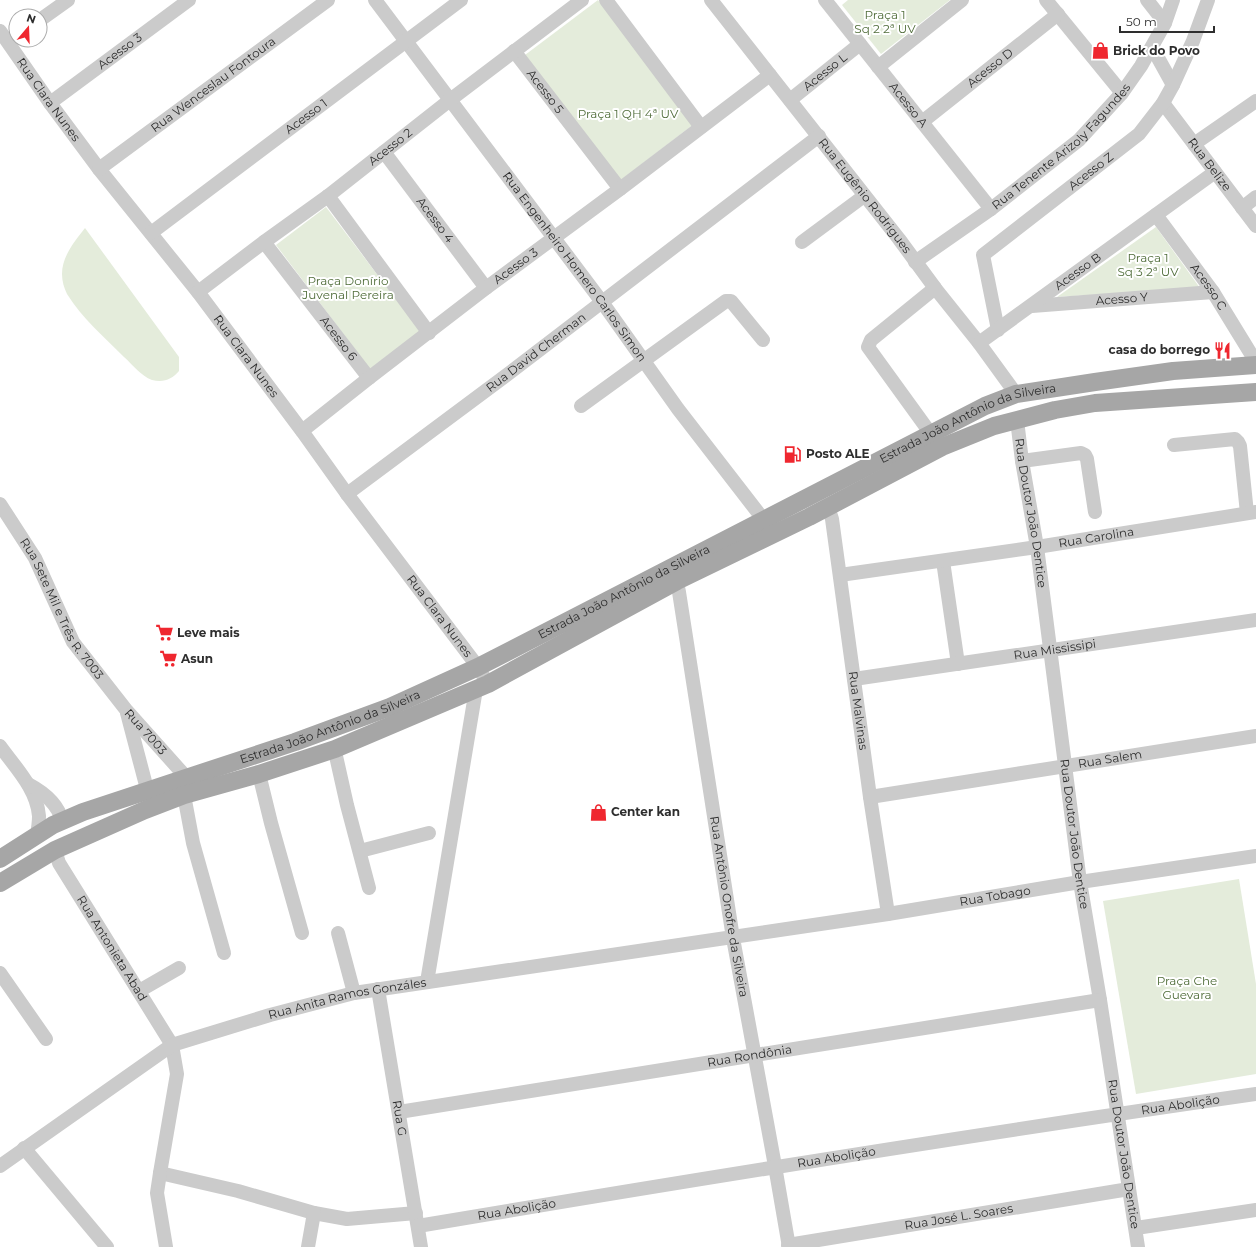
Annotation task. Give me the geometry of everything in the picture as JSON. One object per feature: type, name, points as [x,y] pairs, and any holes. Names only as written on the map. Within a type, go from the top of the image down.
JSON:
[{"type":"main road","name":"Estrada João Antônio da Silveira","points":[[0,859],[62,821],[83,812],[147,789],[295,742],[390,707],[675,574],[769,527],[809,517],[828,507],[857,481],[931,434],[985,406],[1016,394],[1173,371],[1256,365]]},
{"type":"main road","name":"Estrada João Antônio da Silveira","points":[[769,527],[799,502],[857,481],[994,426],[1055,410],[1095,403],[1256,392]]},
{"type":"main road","points":[[1016,394],[1031,403],[1055,410]]},
{"type":"main road","points":[[799,502],[809,517]]},
{"type":"main road","name":"Estrada João Antônio da Silveira","points":[[0,883],[55,850],[145,810],[184,795],[259,774],[335,749],[482,686],[675,574]]},
{"type":"main road","points":[[32,864],[55,834],[62,821]]},
{"type":"street","points":[[48,14],[68,0]]},
{"type":"street","name":"Acesso 3","points":[[50,103],[189,0]]},
{"type":"street","name":"Rua Wenceslau Fontoura","points":[[100,169],[328,0]]},
{"type":"street","name":"Rua Engenheiro Homero Carlos Simon","points":[[375,0],[602,302],[678,409],[769,527]]},
{"type":"street","name":"Acesso 1","points":[[151,233],[461,0]]},
{"type":"street","name":"Acesso 2","points":[[198,292],[328,196],[450,100],[582,0]]},
{"type":"street","points":[[606,0],[701,127]]},
{"type":"street","name":"Rua Eugênio Rodrigues","points":[[711,0],[819,136],[979,343],[1016,394]]},
{"type":"street","points":[[878,67],[962,0]]},
{"type":"street","points":[[1046,0],[1122,93]]},
{"type":"street","points":[[1147,0],[1165,23]]},
{"type":"street","name":"Rua Tenente Arizoly Fagundes","points":[[915,262],[991,209],[1079,140],[1122,93],[1141,66],[1165,23],[1173,0]]},
{"type":"street","name":"Acesso Z","points":[[998,330],[983,255],[1139,134],[1163,103],[1173,86],[1193,41],[1208,0]]},
{"type":"street","name":"Acesso A","points":[[831,2],[860,44],[991,209]]},
{"type":"street","name":"Acesso D","points":[[922,122],[1058,14]]},
{"type":"street","name":"Rua Clara Nunes","points":[[0,31],[8,38]]},
{"type":"street","name":"Acesso L","points":[[790,100],[860,44]]},
{"type":"street","points":[[1152,47],[1173,86]]},
{"type":"street","name":"Rua Clara Nunes","points":[[16,48],[50,103],[100,169],[198,292],[347,494],[478,667],[482,686]]},
{"type":"street","name":"Acesso 5","points":[[514,51],[620,190]]},
{"type":"street","name":"Acesso 3","points":[[302,431],[486,288],[620,190],[770,75]]},
{"type":"street","points":[[1194,144],[1256,101]]},
{"type":"street","name":"Rua Belize","points":[[1163,103],[1256,226]]},
{"type":"street","name":"Rua David Cherman","points":[[347,494],[819,136]]},
{"type":"street","name":"Acesso 4","points":[[384,152],[486,288]]},
{"type":"street","name":"Acesso B","points":[[979,343],[1216,172]]},
{"type":"street","points":[[328,196],[429,332]]},
{"type":"street","points":[[802,242],[864,196]]},
{"type":"street","points":[[1242,208],[1256,197]]},
{"type":"street","name":"Acesso C","points":[[1156,215],[1213,292],[1256,362]]},
{"type":"street","name":"Acesso 6","points":[[264,242],[369,378]]},
{"type":"street","points":[[931,434],[868,347],[871,340],[935,288]]},
{"type":"street","name":"Acesso Y","points":[[1031,306],[1213,292]]},
{"type":"street","points":[[581,406],[644,362],[726,301],[731,301],[763,340]]},
{"type":"street","name":"Rua Doutor João Dentice","points":[[1017,420],[1022,461],[1037,547],[1080,882],[1100,1000],[1116,1114],[1138,1247]]},
{"type":"street","points":[[1174,445],[1235,439],[1240,446],[1252,513]]},
{"type":"street","points":[[1022,461],[1080,453],[1084,455],[1087,459],[1096,512]]},
{"type":"street","name":"Rua Sete Mil e Três R. 7003","points":[[0,504],[35,558],[73,642],[127,711]]},
{"type":"street","name":"Rua Malvinas","points":[[828,507],[832,519],[870,797],[888,914]]},
{"type":"street","name":"Rua Carolina","points":[[840,575],[1037,547],[1252,513]]},
{"type":"street","points":[[943,561],[958,664]]},
{"type":"street","name":"Rua Antônio Onofre da Silveira","points":[[675,574],[733,938],[789,1246]]},
{"type":"street","name":"Rua Mississipi","points":[[854,680],[1256,620]]},
{"type":"street","points":[[427,982],[482,686]]},
{"type":"street","name":"Rua 7003","points":[[127,711],[186,777]]},
{"type":"street","name":"Rua 7003","points":[[127,711],[147,789]]},
{"type":"street","name":"Rua Salem","points":[[870,797],[1256,736]]},
{"type":"street","points":[[0,746],[28,784],[39,816],[38,835]]},
{"type":"street","points":[[335,749],[347,805],[369,888]]},
{"type":"street","points":[[259,774],[271,823],[302,933]]},
{"type":"street","points":[[28,784],[41,791],[59,809],[62,821]]},
{"type":"street","points":[[184,795],[193,843],[224,953]]},
{"type":"street","points":[[360,851],[429,833]]},
{"type":"street","name":"Rua Antonieta Abad","points":[[55,850],[59,863],[172,1045]]},
{"type":"street","name":"Rua Tobago","points":[[733,938],[1080,882],[1256,856]]},
{"type":"street","points":[[338,933],[354,993]]},
{"type":"street","name":"Rua Anita Ramos Gonzáles","points":[[0,1166],[172,1045],[270,1015],[354,993],[733,938]]},
{"type":"street","points":[[139,991],[179,968]]},
{"type":"street","points":[[0,973],[46,1039]]},
{"type":"street","name":"Rua G","points":[[378,989],[421,1247]]},
{"type":"street","name":"Rua Rondônia","points":[[399,1112],[754,1054],[1100,1000]]},
{"type":"street","points":[[166,1247],[157,1193],[177,1074],[172,1045]]},
{"type":"street","name":"Rua Abolição","points":[[160,1173],[238,1191],[314,1213],[347,1219],[416,1220],[1256,1094]]},
{"type":"street","points":[[24,1148],[107,1247]]},
{"type":"street","name":"Rua José L. Soares","points":[[789,1246],[1129,1189]]},
{"type":"street","points":[[1136,1228],[1256,1210]]},
{"type":"street","points":[[308,1247],[314,1213]]},
{"type":"green space","name":"Praça 1 QH 4ª UV","points":[[598,0],[694,124],[621,180],[525,55]]},
{"type":"green space","name":"Praça 1 Sq 2 2ª UV","points":[[848,0],[950,0],[881,54],[842,5]]},
{"type":"green space","name":"Praça Donírio Juvenal Pereira","points":[[326,207],[420,331],[370,369],[276,245]]},
{"type":"green space","name":"Praça 1 Sq 3 2ª UV","points":[[1156,227],[1200,288],[1057,297]]},
{"type":"green space","points":[[85,228],[179,357],[179,371],[171,378],[164,381],[156,381],[141,373],[86,319],[67,294],[62,277],[64,261],[77,238]]},
{"type":"green space","name":"Praça Che Guevara","points":[[1239,879],[1256,984],[1256,1074],[1136,1094],[1103,901]]},
{"type":"place","name":"Brick do Povo","points":[[1100,51]]},
{"type":"place","name":"casa do borrego","points":[[1223,350]]},
{"type":"place","name":"Posto ALE","points":[[793,454]]},
{"type":"place","name":"Leve mais","points":[[164,633]]},
{"type":"place","name":"Asun","points":[[168,659]]},
{"type":"place","name":"Center kan","points":[[598,812]]}]
